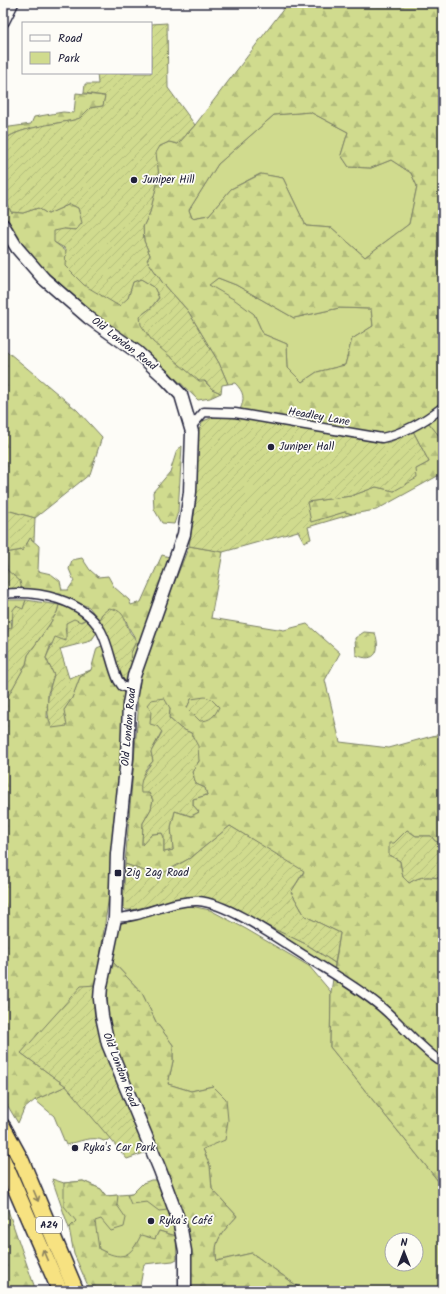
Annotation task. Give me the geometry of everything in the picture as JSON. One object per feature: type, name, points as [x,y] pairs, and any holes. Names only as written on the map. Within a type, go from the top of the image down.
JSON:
[{"type":"highway","name":"A24","points":[[3,1127],[21,1160],[76,1291]]},
{"type":"highway","name":"A24","points":[[3,1160],[60,1291]]},
{"type":"main road","points":[[3,21],[12,3]]},
{"type":"main road","name":"Old London Road","points":[[3,225],[17,248],[44,279],[89,318],[137,352],[164,376],[181,395],[191,427],[190,492],[184,534],[134,676],[117,854],[115,918],[101,986],[100,999],[104,1030],[108,1044],[164,1180],[180,1224],[185,1251],[185,1291]]},
{"type":"street","name":"Headley Lane","points":[[191,427],[204,412],[235,413],[382,438],[397,434],[427,419],[443,407]]},
{"type":"street","points":[[3,594],[28,594],[58,599],[77,606],[89,614],[101,632],[118,680],[122,686],[132,690]]},
{"type":"street","points":[[115,918],[128,918],[188,901],[207,903],[221,908],[265,931],[349,984],[378,1005],[416,1041],[443,1063]]},
{"type":"green space","points":[[288,3],[443,3],[443,404],[426,417],[384,435],[240,410],[243,402],[242,392],[235,383],[228,384],[219,363],[188,311],[162,282],[147,260],[150,255],[144,241],[143,227],[150,212],[159,176],[155,153],[160,146],[169,142],[178,144],[195,125]],"holes":[[[310,112],[348,132],[341,155],[349,167],[371,168],[391,160],[411,173],[417,186],[409,224],[365,257],[332,228],[306,226],[283,178],[261,174],[231,189],[209,215],[192,218],[189,210],[218,164],[274,115]],[[218,278],[236,285],[294,318],[339,308],[371,309],[373,326],[352,339],[345,365],[317,372],[302,382],[288,368],[287,344],[263,334],[254,314],[235,300],[209,285]]]},
{"type":"green space","points":[[167,23],[168,88],[195,125],[178,144],[169,142],[160,146],[156,153],[159,176],[150,212],[143,227],[144,241],[150,255],[147,260],[162,282],[188,311],[219,363],[228,384],[222,385],[221,393],[212,389],[205,381],[199,381],[153,342],[141,325],[140,316],[151,308],[159,298],[154,287],[141,279],[133,282],[128,298],[119,306],[84,285],[65,266],[66,249],[54,242],[54,231],[64,229],[76,230],[82,223],[78,208],[70,204],[48,214],[38,208],[23,213],[11,212],[3,194],[3,141],[26,130],[80,118],[90,108],[103,106],[105,96],[84,93],[85,84],[98,84],[97,74],[152,74],[152,24]]},
{"type":"green space","points":[[76,93],[105,96],[103,106],[90,108],[80,118],[26,130],[3,141],[3,128],[31,124],[34,117],[63,112],[74,113]]},
{"type":"green space","points":[[310,112],[348,132],[341,155],[349,167],[371,168],[391,160],[411,173],[417,186],[409,224],[365,257],[332,228],[306,226],[283,178],[260,174],[231,189],[209,215],[192,218],[189,210],[218,164],[274,115]]},
{"type":"green space","points":[[3,194],[11,212],[23,213],[38,208],[48,214],[70,204],[78,208],[83,223],[76,230],[64,229],[54,242],[128,298],[133,282],[141,279],[154,287],[159,297],[151,308],[140,316],[212,389],[221,393],[210,398],[198,400],[169,372],[143,350],[103,321],[46,271],[27,251],[3,215]]},
{"type":"green space","points":[[218,278],[236,285],[294,318],[339,308],[371,309],[373,326],[352,339],[345,365],[317,372],[302,382],[288,368],[287,344],[263,334],[254,314],[208,285]]},
{"type":"green space","points":[[3,348],[77,410],[102,437],[90,474],[35,518],[3,509]]},
{"type":"green space","points":[[443,410],[443,441],[428,422]]},
{"type":"green space","points":[[214,417],[244,418],[376,442],[390,442],[413,431],[429,462],[416,469],[417,478],[394,491],[376,487],[351,496],[307,502],[311,522],[345,512],[352,514],[308,527],[311,539],[304,542],[298,531],[223,552],[189,546],[195,509],[198,432],[203,421]]},
{"type":"green space","points":[[428,422],[443,441],[443,473],[376,510],[352,514],[345,512],[311,523],[306,502],[351,496],[376,487],[395,491],[416,469],[429,462],[413,431]]},
{"type":"green space","points":[[182,446],[178,512],[174,524],[162,523],[154,509],[153,492],[170,472],[177,450]]},
{"type":"green space","points":[[3,509],[35,518],[34,541],[30,538],[23,550],[4,553],[7,570],[20,581],[22,591],[3,591]]},
{"type":"green space","points":[[30,538],[39,546],[38,571],[51,574],[60,581],[62,590],[68,590],[74,581],[69,569],[72,560],[82,558],[90,570],[98,577],[108,576],[114,587],[129,600],[131,605],[141,602],[162,555],[173,558],[136,663],[130,662],[131,653],[136,640],[129,629],[126,620],[102,614],[99,620],[89,607],[52,593],[22,591],[7,570],[4,553],[23,550]]},
{"type":"green space","points":[[189,546],[223,552],[211,618],[284,630],[307,624],[340,653],[325,680],[340,742],[389,748],[443,733],[443,844],[435,841],[431,836],[416,836],[407,830],[394,843],[389,855],[400,861],[403,877],[409,883],[426,877],[443,879],[443,1187],[330,1047],[331,992],[340,933],[305,916],[291,892],[304,872],[230,826],[192,857],[158,876],[125,864],[138,713],[136,683]],"holes":[[[191,699],[194,699],[200,721],[187,708]],[[170,708],[169,718],[180,728],[191,733],[199,761],[192,772],[196,784],[205,788],[207,795],[193,799],[193,805],[199,812],[191,816],[175,811],[171,827],[173,850],[164,852],[164,837],[162,833],[152,834],[142,844],[143,823],[151,809],[153,800],[149,793],[145,770],[153,761],[151,752],[162,731],[151,711]]]},
{"type":"green space","points":[[26,600],[23,609],[11,620],[12,627],[7,630],[3,629],[5,611],[3,610],[3,601]]},
{"type":"green space","points":[[26,600],[59,605],[57,612],[49,625],[28,655],[26,664],[5,702],[3,701],[3,629],[7,630],[12,627],[13,610],[16,606],[23,609]]},
{"type":"green space","points":[[59,605],[78,611],[87,619],[65,628],[67,637],[66,641],[51,644],[46,658],[54,675],[48,693],[47,718],[64,710],[72,698],[80,677],[91,670],[97,648],[104,645],[117,686],[126,695],[122,769],[108,902],[96,985],[21,1053],[66,1086],[35,1100],[24,1109],[18,1123],[3,1098],[3,701],[5,701],[26,664],[28,655],[57,612]]},
{"type":"green space","points":[[109,608],[118,611],[123,615],[136,641],[131,653],[130,661],[132,662],[128,684],[121,681],[105,629],[99,620],[102,614]]},
{"type":"green space","points":[[74,619],[81,622],[87,619],[97,632],[91,641],[60,649],[69,678],[91,670],[80,677],[72,698],[64,710],[67,726],[52,728],[48,715],[48,702],[54,675],[46,658],[55,637],[66,641],[66,623]]},
{"type":"green space","points":[[364,632],[375,633],[377,639],[377,650],[375,654],[368,658],[356,655],[355,638]]},
{"type":"green space","points":[[205,697],[211,699],[219,707],[212,717],[207,720],[200,721],[187,708],[191,699]]},
{"type":"green space","points":[[164,698],[170,708],[169,718],[180,728],[191,733],[198,746],[199,761],[192,772],[196,784],[205,788],[207,795],[193,799],[193,805],[199,812],[191,816],[175,811],[171,827],[173,850],[164,852],[164,837],[162,833],[152,834],[142,845],[143,823],[151,809],[153,800],[149,793],[141,793],[141,784],[147,768],[153,761],[151,752],[162,732],[157,726],[150,724],[151,711],[147,705],[151,700]]},
{"type":"green space","points":[[230,826],[304,871],[291,892],[305,916],[340,933],[335,963],[306,944],[208,898],[177,899],[132,910],[126,910],[123,907],[125,864],[158,876],[192,857]]},
{"type":"green space","points":[[407,830],[416,836],[431,836],[435,841],[443,844],[443,879],[426,877],[409,883],[403,877],[400,861],[389,855],[389,843],[394,843]]},
{"type":"green space","points":[[186,905],[210,910],[309,966],[331,992],[330,1047],[443,1187],[443,1291],[304,1291],[252,1253],[217,1261],[216,1247],[220,1236],[237,1216],[212,1189],[210,1166],[203,1149],[213,1086],[191,1091],[168,1084],[173,1061],[173,1045],[156,1022],[142,993],[111,960],[120,924],[165,909]]},
{"type":"green space","points":[[229,906],[306,944],[335,963],[334,972]]},
{"type":"green space","points":[[111,960],[142,993],[156,1022],[173,1045],[173,1061],[168,1084],[191,1091],[213,1086],[226,1099],[228,1120],[225,1140],[203,1149],[210,1166],[212,1189],[237,1216],[220,1236],[216,1247],[217,1261],[252,1253],[304,1291],[189,1291],[185,1220],[157,1145],[125,1074],[108,1026],[107,988]]},
{"type":"green space","points":[[96,985],[96,1003],[102,1046],[147,1152],[127,1159],[66,1086],[21,1053],[81,986]]},
{"type":"green space","points":[[66,1086],[112,1139],[104,1141],[100,1139],[90,1139],[66,1145],[54,1116],[35,1100]]},
{"type":"green space","points":[[52,1179],[64,1183],[83,1181],[101,1189],[106,1196],[132,1194],[143,1183],[158,1180],[176,1236],[159,1231],[155,1239],[121,1258],[113,1256],[99,1249],[80,1218],[69,1228]]},
{"type":"green space","points":[[151,1180],[158,1180],[168,1210],[159,1211],[147,1202],[131,1204],[127,1195],[132,1194],[143,1183]]},
{"type":"green space","points":[[83,1181],[101,1189],[106,1196],[118,1195],[117,1205],[126,1218],[124,1227],[111,1231],[101,1219],[95,1221],[99,1249],[119,1256],[129,1253],[141,1235],[155,1239],[159,1231],[176,1236],[177,1259],[173,1261],[144,1264],[139,1291],[92,1291],[89,1288],[74,1254],[69,1228],[76,1221],[64,1206],[64,1183]]},
{"type":"green space","points":[[3,1196],[36,1291],[3,1291]]},
{"type":"place","name":"Juniper Hill","points":[[134,180]]},
{"type":"place","name":"Juniper Hall","points":[[271,447]]},
{"type":"place","name":"Zig Zag Road","points":[[118,873]]},
{"type":"place","name":"Ryka's Car Park","points":[[75,1148]]},
{"type":"place","name":"Ryka's Café","points":[[151,1221]]}]
